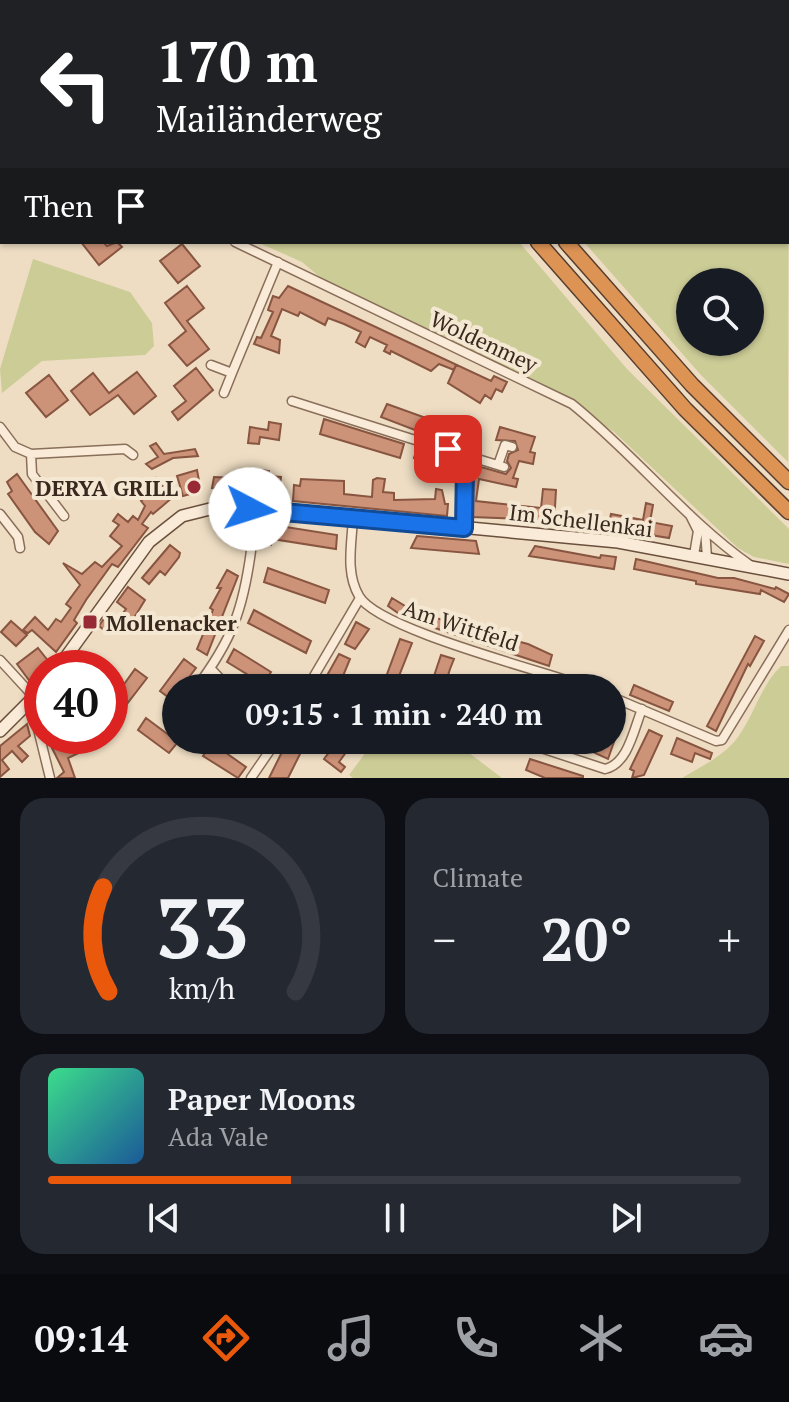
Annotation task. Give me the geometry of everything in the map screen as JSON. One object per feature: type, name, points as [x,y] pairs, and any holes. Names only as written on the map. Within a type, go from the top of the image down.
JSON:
[{"type":"highway","points":[[540,244],[685,409],[789,512]]},
{"type":"highway","points":[[568,244],[692,385],[789,482]]},
{"type":"street","name":"Woldenmey","points":[[239,244],[572,404],[610,434],[690,514],[755,568]]},
{"type":"street","points":[[224,393],[278,262]]},
{"type":"street","points":[[211,365],[232,373]]},
{"type":"street","points":[[292,401],[448,449],[465,467],[464,528]]},
{"type":"street","points":[[0,427],[15,447],[31,454],[125,449],[133,455]]},
{"type":"street","points":[[465,467],[481,460],[501,466],[505,445],[512,447]]},
{"type":"street","points":[[31,454],[32,474],[64,516]]},
{"type":"street","name":"Im Schellenkai","points":[[71,650],[149,542],[182,516],[230,508],[618,542],[789,574]]},
{"type":"street","points":[[0,514],[18,537],[20,548]]},
{"type":"street","points":[[690,514],[698,531],[700,557]]},
{"type":"street","points":[[315,674],[360,598],[351,576],[353,517]]},
{"type":"street","points":[[700,557],[707,536],[703,525]]},
{"type":"street","points":[[207,674],[240,615],[251,551]]},
{"type":"street","name":"Am Wittfeld","points":[[360,598],[397,624],[548,674]]},
{"type":"street","points":[[626,703],[716,741],[722,740],[789,630]]},
{"type":"street","points":[[0,660],[24,681]]},
{"type":"street","points":[[211,669],[216,674]]},
{"type":"street","points":[[0,731],[24,708]]},
{"type":"street","points":[[626,748],[642,709]]},
{"type":"street","points":[[251,778],[267,754]]},
{"type":"street","points":[[559,754],[605,769],[613,767],[624,754]]},
{"type":"street","points":[[32,759],[44,756],[50,778]]},
{"type":"green space","points":[[262,244],[521,244],[627,369],[789,529],[789,564],[754,557],[738,548],[614,432],[572,404],[454,347],[456,342],[321,278],[302,262]]},
{"type":"green space","points":[[586,244],[788,244],[788,462],[684,356],[764,356],[764,268],[676,268],[676,347]]},
{"type":"green space","points":[[33,259],[130,292],[152,323],[154,346],[145,355],[42,361],[2,393],[0,369]]},
{"type":"green space","points":[[781,666],[789,666],[789,778],[682,778],[732,744]]},
{"type":"green space","points":[[365,754],[470,754],[502,778],[353,778],[349,775]]},
{"type":"building","points":[[83,244],[119,244],[122,247],[99,265]]},
{"type":"building","points":[[182,244],[200,266],[178,283],[160,261]]},
{"type":"building","points":[[187,286],[204,308],[187,321],[209,349],[187,366],[169,345],[186,331],[165,303]]},
{"type":"building","points":[[288,286],[491,381],[494,376],[507,382],[502,392],[496,389],[491,399],[485,395],[480,403],[448,383],[454,370],[439,364],[431,371],[391,351],[390,354],[384,351],[387,345],[370,337],[365,347],[356,342],[361,332],[344,324],[328,318],[325,325],[300,312],[298,316],[282,309],[271,336],[280,340],[279,353],[254,344],[257,337],[261,338],[273,312],[268,310],[273,296],[279,298]]},
{"type":"building","points":[[196,368],[213,390],[178,420],[172,412],[186,401],[174,386]]},
{"type":"building","points":[[137,372],[156,396],[134,414],[118,395],[90,415],[71,391],[93,373],[109,393]]},
{"type":"building","points":[[49,375],[68,400],[46,417],[26,393]]},
{"type":"building","points":[[387,404],[440,423],[433,437],[381,417]]},
{"type":"building","points":[[324,419],[404,444],[400,458],[320,434]]},
{"type":"building","points":[[269,422],[281,424],[279,440],[260,437],[259,444],[248,443],[250,427],[268,430]]},
{"type":"building","points":[[500,427],[535,437],[530,452],[535,453],[533,464],[519,461],[513,478],[518,479],[516,487],[479,479],[476,501],[541,508],[543,489],[556,490],[554,525],[520,522],[520,519],[472,517],[474,471],[481,467],[506,474],[511,468],[507,461],[509,454],[518,450],[515,441],[496,440]]},
{"type":"building","points":[[156,443],[164,454],[195,449],[198,456],[173,458],[152,469],[146,464],[158,457],[150,446]]},
{"type":"building","points":[[417,448],[447,458],[444,468],[414,458]]},
{"type":"building","points":[[197,470],[201,491],[183,496],[177,476]]},
{"type":"building","points":[[261,470],[269,471],[268,476],[281,477],[279,495],[212,488],[214,477],[260,479]]},
{"type":"building","points":[[17,474],[58,531],[49,544],[35,532],[8,494],[12,491],[7,482]]},
{"type":"building","points":[[156,478],[173,497],[153,514],[151,512],[142,524],[148,528],[118,567],[112,564],[86,600],[74,620],[77,623],[57,650],[32,630],[28,633],[23,630],[35,617],[48,630],[56,619],[61,622],[71,608],[66,604],[80,585],[63,563],[82,574],[95,562],[102,567],[122,546],[110,536],[119,525],[113,521],[118,514],[128,522],[133,516],[138,520],[145,506],[141,501],[153,491],[148,485]]},
{"type":"building","points":[[301,479],[344,481],[344,494],[372,497],[373,480],[385,479],[383,492],[394,493],[394,500],[435,499],[436,489],[442,490],[445,504],[448,504],[447,516],[293,501],[294,485],[300,486]]},
{"type":"building","points":[[646,503],[653,505],[650,522],[672,526],[669,538],[608,528],[611,514],[643,520]]},
{"type":"building","points":[[273,525],[337,535],[336,549],[272,539],[271,545],[249,542],[250,526],[273,528]]},
{"type":"building","points":[[417,536],[476,541],[479,554],[411,548]]},
{"type":"building","points":[[170,545],[180,553],[179,557],[165,575],[160,571],[149,584],[142,578]]},
{"type":"building","points":[[535,546],[600,558],[601,555],[616,557],[614,569],[529,556]]},
{"type":"building","points":[[636,559],[718,578],[734,578],[776,587],[789,594],[784,602],[761,590],[760,594],[696,584],[696,581],[634,569]]},
{"type":"building","points":[[268,568],[329,590],[325,603],[264,582]]},
{"type":"building","points":[[227,570],[238,576],[207,655],[197,649],[213,610],[210,608],[221,588],[217,588]]},
{"type":"building","points":[[128,587],[145,600],[129,626],[125,622],[118,631],[112,627],[108,633],[99,626],[107,614],[117,621],[126,609],[117,602]]},
{"type":"building","points":[[392,598],[415,612],[471,628],[491,628],[489,634],[528,644],[552,655],[549,666],[405,618],[388,606]]},
{"type":"building","points":[[254,610],[311,641],[306,653],[248,623]]},
{"type":"building","points":[[11,621],[27,635],[16,646],[1,632]]},
{"type":"building","points":[[356,622],[369,629],[355,649],[345,644]]},
{"type":"building","points":[[755,636],[764,641],[750,666],[748,664],[716,731],[707,726]]},
{"type":"building","points":[[400,639],[412,643],[400,674],[387,674]]},
{"type":"building","points":[[234,649],[271,672],[247,674],[227,662]]},
{"type":"building","points":[[339,654],[350,659],[344,674],[328,674]]},
{"type":"building","points":[[441,655],[454,659],[449,674],[435,674]]},
{"type":"building","points":[[24,659],[24,674],[17,664]]},
{"type":"building","points":[[184,659],[196,668],[192,674],[173,674]]},
{"type":"building","points":[[135,669],[147,678],[128,703],[128,679]]},
{"type":"building","points":[[634,685],[673,702],[669,711],[630,695]]},
{"type":"building","points":[[146,718],[162,730],[162,748],[138,730]]},
{"type":"building","points":[[24,726],[24,741],[18,746],[28,756],[22,762],[12,751],[2,760],[9,769],[0,777],[0,746]]},
{"type":"building","points":[[649,730],[662,736],[644,775],[632,778],[634,771],[630,769]]},
{"type":"building","points":[[677,738],[712,753],[710,759],[695,753],[692,762],[671,754]]},
{"type":"building","points":[[55,754],[76,754],[68,758],[75,778],[57,778],[64,772]]},
{"type":"building","points":[[228,754],[246,767],[238,778],[203,756]]},
{"type":"building","points":[[281,754],[300,754],[288,778],[269,778]]},
{"type":"building","points":[[328,754],[345,754],[339,762],[345,767],[341,772],[324,759]]},
{"type":"building","points":[[530,759],[583,778],[545,778],[526,770]]},
{"type":"place","name":"DERYA GRILL","points":[[194,487]]},
{"type":"place","name":"Mollenacker","points":[[90,622]]},
{"type":"route","points":[[250,509],[464,528],[465,467],[448,449]]}]
